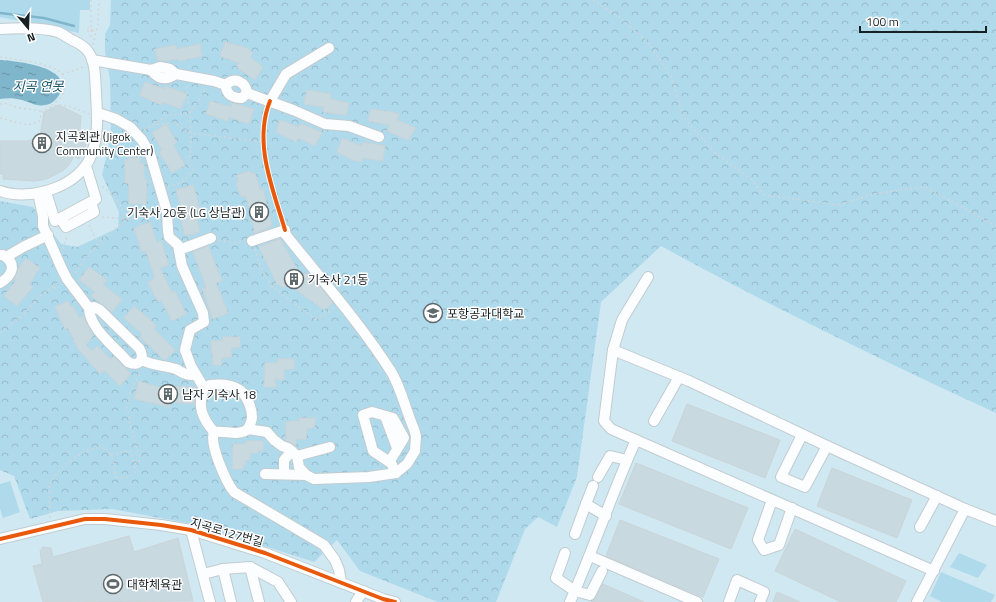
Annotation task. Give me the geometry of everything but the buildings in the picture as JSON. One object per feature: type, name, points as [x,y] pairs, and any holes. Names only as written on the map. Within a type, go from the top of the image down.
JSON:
[{"type":"street","points":[[0,29],[16,28],[58,32],[81,45],[91,57],[95,74],[98,113],[98,127],[92,153],[86,166],[79,174],[53,189],[42,193],[27,195],[0,191]]},
{"type":"street","points":[[270,101],[286,74],[329,48]]},
{"type":"street","points":[[91,57],[151,70],[160,67],[180,75],[210,80],[226,85],[233,80],[238,81],[243,83],[247,88],[248,93],[325,124],[349,126],[379,137]]},
{"type":"street","points":[[98,113],[125,123],[137,135],[150,154],[167,214],[169,237],[178,245],[185,275],[203,313],[204,322],[190,330],[185,350],[194,373],[204,388]]},
{"type":"street","points":[[42,193],[55,221],[96,199],[86,166]]},
{"type":"street","points":[[42,193],[43,226],[67,279],[89,308],[91,320],[100,333],[128,362],[136,364],[144,362],[153,363],[176,369],[191,376],[194,373]]},
{"type":"street","points":[[61,218],[66,228],[70,226],[94,212],[91,202]]},
{"type":"street","points":[[214,432],[219,431],[238,433],[248,429],[267,432],[274,440],[294,453],[300,467],[306,474],[314,479],[369,477],[396,473],[407,464],[415,451],[416,436],[400,389],[362,330],[286,235],[284,230],[252,241]]},
{"type":"street","points":[[0,283],[11,274],[11,263],[3,256],[48,235]]},
{"type":"street","points":[[179,250],[212,238]]},
{"type":"street","points":[[648,277],[622,320],[613,350],[604,421],[612,429],[636,440],[934,570]]},
{"type":"street","points":[[89,308],[94,307],[100,310],[139,348],[144,362]]},
{"type":"street","points":[[613,350],[680,377],[965,509],[996,521]]},
{"type":"street","points":[[654,420],[680,377]]},
{"type":"street","points":[[248,429],[251,422],[252,412],[248,402],[238,388],[223,384],[210,385],[204,388],[201,396],[203,413],[205,419],[214,432],[213,442],[225,478],[234,492],[324,545],[335,560],[339,570],[341,582]]},
{"type":"street","points":[[391,463],[390,461],[404,438],[393,418],[372,412],[363,415],[374,451],[391,463],[396,473]]},
{"type":"street","points":[[802,434],[781,476],[805,487],[827,446]]},
{"type":"street","points":[[570,602],[636,440]]},
{"type":"street","points":[[284,474],[284,460],[294,453],[330,447]]},
{"type":"street","points":[[575,534],[586,504],[610,456],[627,460]]},
{"type":"street","points":[[265,474],[306,474]]},
{"type":"street","points":[[920,527],[937,496]]},
{"type":"street","points":[[772,500],[758,540],[764,550],[779,545],[792,508]]},
{"type":"street","points":[[586,504],[606,516]]},
{"type":"street","points":[[917,602],[965,509]]},
{"type":"street","name":"지곡로127번길","points":[[0,539],[75,520],[92,519],[161,525],[191,530],[265,553],[362,591],[395,602]]},
{"type":"street","points":[[191,530],[210,602]]},
{"type":"street","points":[[565,553],[556,578],[589,598],[602,571]]},
{"type":"street","points":[[590,556],[697,602]]},
{"type":"street","points":[[203,574],[223,569],[250,567],[278,582],[291,602]]},
{"type":"street","points":[[250,567],[259,602]]},
{"type":"street","points":[[223,569],[231,602]]},
{"type":"street","points":[[729,602],[737,580],[764,592],[760,602]]},
{"type":"street","points":[[356,602],[362,591]]},
{"type":"path","points":[[91,0],[91,37]]},
{"type":"path","points":[[91,57],[97,31],[99,0]]},
{"type":"path","points":[[593,0],[618,16],[647,41],[671,76],[684,118],[716,154],[751,179],[764,195],[839,205],[873,194],[922,187],[935,192],[996,226]]},
{"type":"path","points":[[87,28],[91,31]]},
{"type":"path","points":[[87,31],[97,31]]},
{"type":"path","points":[[0,56],[48,66],[62,74],[65,80],[65,88],[61,98],[50,107],[42,111],[19,108],[4,103],[0,104]]},
{"type":"path","points":[[62,74],[76,70]]},
{"type":"path","points":[[160,188],[177,184],[188,178],[193,170],[188,163],[191,151],[190,112],[180,75]]},
{"type":"path","points":[[137,135],[168,115],[190,112],[201,97],[210,80]]},
{"type":"path","points":[[50,107],[63,104],[83,112]]},
{"type":"path","points":[[0,118],[27,125],[39,122],[42,111]]},
{"type":"path","points":[[152,125],[174,123],[191,133],[264,142]]},
{"type":"path","points":[[264,136],[265,148]]},
{"type":"path","points":[[92,153],[145,158],[153,164]]},
{"type":"path","points":[[100,186],[112,194],[123,208],[127,219]]},
{"type":"path","points":[[98,243],[87,216],[127,219],[167,214]]},
{"type":"path","points":[[0,334],[21,317],[42,294],[67,279],[98,243],[127,219]]},
{"type":"path","points":[[59,262],[70,226]]},
{"type":"path","points":[[212,238],[233,243],[252,241],[261,268],[272,287],[315,318],[318,322]]},
{"type":"path","points":[[272,287],[278,284]]},
{"type":"path","points":[[54,287],[56,291]]},
{"type":"path","points":[[315,318],[329,312],[340,302]]},
{"type":"path","points":[[134,464],[139,462],[140,458],[131,428],[127,407],[131,390],[144,362]]},
{"type":"path","points":[[49,527],[49,484],[53,482],[57,472],[68,462],[93,448],[106,450],[111,455],[116,477],[132,476],[136,473],[130,450],[111,455]]},
{"type":"shaded area","name":"포항공과대학교","points":[[0,0],[497,0],[996,370],[996,602],[0,602]]},
{"type":"green space","points":[[0,0],[90,0],[90,10],[80,10],[79,33],[0,17]]},
{"type":"green space","name":"포항공과대학교","points":[[111,0],[996,0],[996,413],[827,332],[743,290],[661,246],[601,302],[577,477],[557,527],[538,517],[525,529],[496,602],[438,602],[360,571],[337,540],[314,562],[198,525],[112,509],[58,511],[30,519],[14,476],[0,470],[0,201],[33,207],[61,244],[77,247],[118,228],[119,212],[102,175],[111,137],[110,80],[105,51],[105,34],[110,25]]},
{"type":"green space","points":[[10,481],[20,512],[3,518],[0,509],[0,484]]},
{"type":"green space","points":[[959,553],[987,565],[978,578],[950,567]]},
{"type":"green space","points":[[941,572],[995,595],[991,602],[942,602],[930,596]]},
{"type":"water","name":"지곡 연못","points":[[0,60],[40,66],[50,70],[62,83],[61,91],[55,100],[48,104],[42,105],[36,105],[16,99],[0,99]]},
{"type":"waterway","points":[[0,13],[44,18],[74,26]]},
{"type":"cycle path","points":[[270,101],[265,117],[263,133],[264,149],[270,182],[285,230]]},
{"type":"cycle path","points":[[0,539],[85,519],[105,519],[161,525],[191,530],[265,553],[383,599],[395,602]]},
{"type":"place","name":"지곡회관 (Jigok Community Center)","points":[[42,143]]},
{"type":"place","name":"기숙사 20동 (LG 상남관)","points":[[259,212]]},
{"type":"place","name":"기숙사 21동","points":[[294,279]]},
{"type":"place","name":"포항공과대학교","points":[[433,313]]},
{"type":"place","name":"남자 기숙사 18","points":[[168,394]]},
{"type":"place","name":"대학체육관","points":[[113,584]]}]
